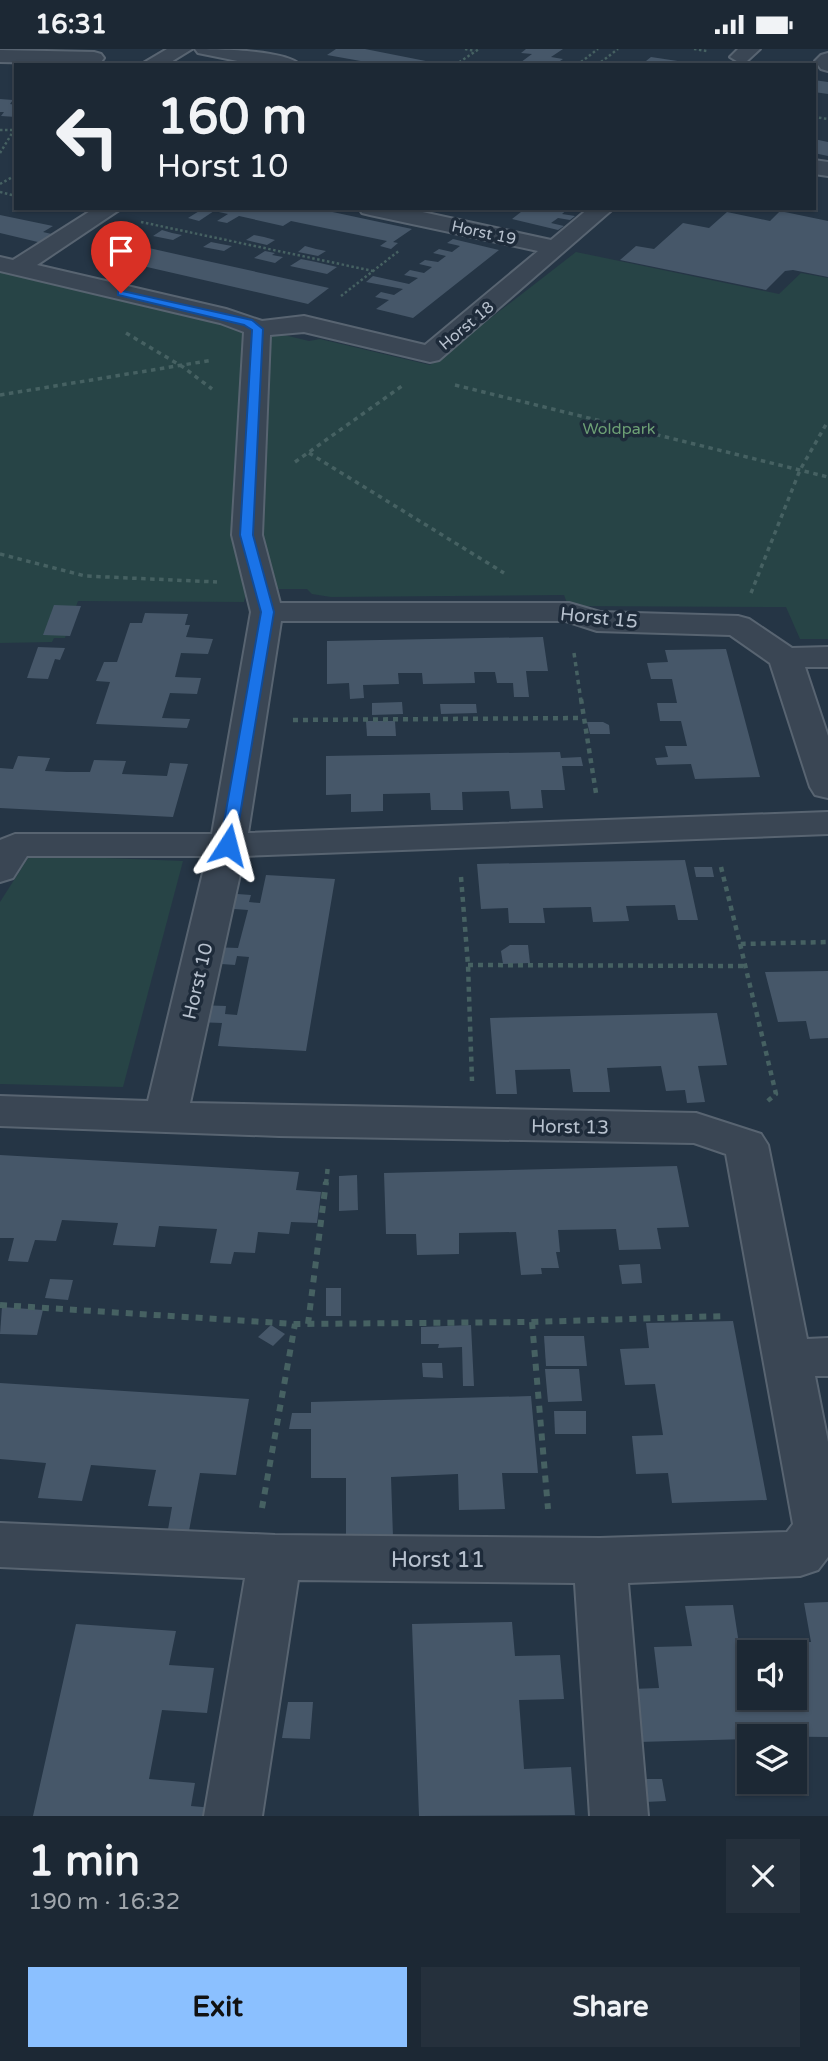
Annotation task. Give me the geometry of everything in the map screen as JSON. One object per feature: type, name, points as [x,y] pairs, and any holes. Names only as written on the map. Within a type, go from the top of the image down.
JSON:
[{"type":"street","points":[[154,63],[182,49]]},
{"type":"street","points":[[205,49],[279,63]]},
{"type":"street","points":[[0,55],[94,58]]},
{"type":"street","points":[[828,59],[825,61],[828,65]]},
{"type":"street","name":"Horst 19","points":[[380,210],[557,248]]},
{"type":"street","name":"Horst 18","points":[[256,340],[304,324],[423,365],[601,210]]},
{"type":"street","points":[[8,266],[106,211]]},
{"type":"street","points":[[8,266],[248,323],[256,340]]},
{"type":"street","name":"Horst 10","points":[[166,1117],[228,845],[264,598],[247,535],[256,340]]},
{"type":"street","name":"Horst 15","points":[[264,598],[569,613],[597,621],[738,626]]},
{"type":"street","points":[[738,626],[785,658],[828,657]]},
{"type":"street","points":[[785,658],[828,787]]},
{"type":"street","points":[[5,853],[828,823]]},
{"type":"street","name":"Horst 13","points":[[0,1111],[696,1128],[746,1145],[798,1343],[820,1529]]},
{"type":"street","name":"Horst 11","points":[[0,1545],[264,1557],[577,1560],[800,1554],[820,1529]]},
{"type":"street","points":[[233,1816],[264,1557]]},
{"type":"street","points":[[577,1560],[620,1816]]},
{"type":"path","points":[[465,49],[478,50]]},
{"type":"path","points":[[580,63],[598,49]]},
{"type":"path","points":[[600,63],[618,49]]},
{"type":"path","points":[[458,63],[478,50]]},
{"type":"path","points":[[0,153],[14,132]]},
{"type":"path","points":[[106,211],[373,271]]},
{"type":"path","points":[[304,324],[437,222]]},
{"type":"path","points":[[124,332],[183,367],[251,418]]},
{"type":"path","points":[[0,395],[183,367],[256,340]]},
{"type":"path","points":[[248,494],[309,453],[423,365],[828,477]]},
{"type":"path","points":[[738,626],[800,470],[828,421]]},
{"type":"path","points":[[309,453],[569,613],[583,718],[603,832]]},
{"type":"path","points":[[0,554],[85,576],[264,598]]},
{"type":"path","points":[[248,721],[583,718]]},
{"type":"path","points":[[711,829],[776,1094],[725,1138]]},
{"type":"path","points":[[458,837],[468,965],[474,1124]]},
{"type":"path","points":[[740,944],[828,942]]},
{"type":"path","points":[[468,965],[746,966]]},
{"type":"path","points":[[308,1324],[334,1121]]},
{"type":"path","points":[[0,1305],[295,1324],[532,1322],[798,1343]]},
{"type":"path","points":[[532,1322],[577,1560]]},
{"type":"path","points":[[264,1557],[295,1324]]},
{"type":"green space","name":"Woldpark","points":[[576,252],[779,294],[801,273],[828,278],[828,639],[800,639],[786,607],[568,606],[564,595],[331,597],[312,594],[307,589],[247,589],[244,602],[78,601],[65,638],[54,638],[52,642],[0,643],[0,267],[309,341],[320,339],[430,365]]},
{"type":"green space","points":[[30,855],[183,861],[123,1087],[0,1084],[0,902]]},
{"type":"building","points":[[336,49],[365,49],[436,63],[372,63],[327,55]]},
{"type":"building","points":[[526,49],[563,49],[551,57],[563,59],[557,63],[520,63],[532,54],[521,53]]},
{"type":"building","points":[[651,57],[691,63],[644,63]]},
{"type":"building","points":[[816,80],[828,82],[828,94],[816,92]]},
{"type":"building","points":[[0,99],[13,100],[10,104],[14,105],[14,117],[1,116],[4,112],[0,112]]},
{"type":"building","points":[[816,139],[828,142],[828,156],[816,153]]},
{"type":"building","points":[[201,210],[323,210],[412,229],[393,242],[398,243],[391,249],[380,246],[387,241],[291,221],[283,226],[239,216],[227,223],[217,221],[228,214],[214,211],[199,221],[188,218]]},
{"type":"building","points":[[523,210],[567,210],[562,214],[575,216],[570,220],[558,218],[551,223],[564,226],[558,230],[512,219]]},
{"type":"building","points":[[780,211],[828,221],[828,277],[785,271],[766,290],[620,260],[636,246],[654,249],[683,223],[709,228],[727,212],[770,221]]},
{"type":"building","points":[[0,215],[53,226],[43,232],[56,235],[42,243],[0,233]]},
{"type":"building","points":[[162,230],[182,235],[173,240],[153,236]]},
{"type":"building","points":[[254,235],[275,240],[267,245],[246,240]]},
{"type":"building","points":[[453,239],[499,250],[413,318],[376,309],[389,300],[375,297],[381,292],[394,295],[403,289],[366,282],[373,276],[409,284],[418,278],[404,275],[410,270],[424,273],[432,267],[419,264],[425,260],[438,262],[446,256],[433,253],[439,249],[452,252],[460,246],[447,243]]},
{"type":"building","points":[[122,242],[329,288],[308,304],[99,256]]},
{"type":"building","points":[[211,242],[232,246],[224,251],[203,247]]},
{"type":"building","points":[[305,246],[326,251],[318,256],[298,252]]},
{"type":"building","points":[[265,251],[283,257],[275,263],[254,258]]},
{"type":"building","points":[[301,259],[337,267],[327,274],[290,266]]},
{"type":"building","points":[[54,605],[81,606],[70,636],[43,635]]},
{"type":"building","points":[[145,613],[188,614],[185,625],[190,625],[186,637],[213,639],[208,654],[181,653],[175,677],[201,678],[197,694],[170,693],[162,718],[190,719],[187,728],[96,724],[110,682],[96,681],[104,662],[117,662],[130,623],[142,623]]},
{"type":"building","points":[[543,637],[548,671],[526,671],[529,697],[514,697],[513,683],[497,683],[495,672],[474,672],[475,683],[423,684],[422,673],[398,673],[399,684],[363,685],[364,698],[350,699],[349,683],[327,684],[327,641]]},
{"type":"building","points":[[38,647],[65,648],[60,660],[55,659],[48,679],[27,678]]},
{"type":"building","points":[[726,649],[760,777],[695,779],[691,764],[657,765],[655,758],[668,757],[665,746],[687,746],[681,721],[660,721],[657,703],[677,703],[672,679],[651,679],[647,663],[668,662],[665,650]]},
{"type":"building","points":[[402,702],[403,714],[372,715],[372,703]]},
{"type":"building","points":[[440,704],[476,704],[477,713],[441,714]]},
{"type":"building","points":[[366,721],[395,721],[396,736],[367,736]]},
{"type":"building","points":[[587,722],[603,722],[609,725],[610,734],[590,734]]},
{"type":"building","points":[[560,752],[561,758],[581,757],[583,766],[562,766],[565,790],[541,790],[543,808],[511,809],[509,791],[462,792],[463,810],[431,810],[430,793],[383,794],[383,811],[351,812],[351,794],[326,795],[326,756]]},
{"type":"building","points":[[18,756],[50,758],[45,771],[90,772],[94,760],[126,761],[122,774],[167,776],[170,763],[188,764],[173,817],[0,808],[0,768],[13,769]]},
{"type":"building","points":[[685,860],[698,920],[678,920],[675,905],[626,906],[629,921],[593,922],[591,907],[543,908],[545,923],[509,923],[508,908],[481,909],[477,864]]},
{"type":"building","points":[[694,867],[712,867],[714,877],[696,877]]},
{"type":"building","points":[[266,875],[335,879],[306,1051],[218,1046],[222,1023],[195,1022],[198,1005],[226,1006],[225,1014],[237,1015],[249,957],[237,956],[235,965],[208,963],[212,947],[238,948],[248,910],[221,908],[224,893],[251,895],[249,902],[260,903]]},
{"type":"building","points":[[510,945],[528,945],[530,963],[503,964],[501,951]]},
{"type":"building","points":[[828,971],[828,1038],[810,1039],[806,1021],[778,1022],[765,972]]},
{"type":"building","points":[[717,1013],[727,1065],[698,1066],[705,1102],[687,1103],[685,1090],[666,1091],[661,1066],[607,1068],[610,1092],[573,1092],[570,1069],[515,1070],[517,1094],[496,1094],[490,1018]]},
{"type":"building","points":[[0,1155],[299,1172],[296,1190],[321,1192],[317,1223],[291,1222],[289,1234],[258,1232],[255,1253],[234,1252],[231,1264],[210,1263],[217,1229],[159,1226],[155,1247],[113,1245],[118,1223],[62,1220],[56,1241],[35,1240],[28,1262],[8,1261],[14,1238],[0,1238]]},
{"type":"building","points":[[677,1166],[689,1227],[657,1228],[661,1249],[619,1250],[616,1229],[558,1230],[560,1252],[556,1252],[559,1268],[541,1268],[542,1274],[521,1275],[516,1232],[459,1233],[459,1254],[417,1255],[416,1234],[386,1234],[384,1173]]},
{"type":"building","points":[[357,1175],[358,1210],[339,1211],[339,1176]]},
{"type":"building","points":[[640,1264],[642,1283],[622,1284],[619,1265]]},
{"type":"building","points":[[50,1279],[73,1280],[68,1300],[45,1298]]},
{"type":"building","points":[[326,1288],[341,1288],[341,1316],[326,1316]]},
{"type":"building","points":[[2,1307],[43,1310],[37,1335],[0,1334]]},
{"type":"building","points":[[733,1321],[767,1500],[672,1503],[668,1473],[636,1474],[632,1436],[663,1435],[655,1384],[625,1385],[620,1349],[649,1348],[646,1323]]},
{"type":"building","points":[[271,1325],[285,1334],[273,1346],[258,1337]]},
{"type":"building","points":[[471,1325],[474,1386],[463,1386],[462,1347],[438,1348],[439,1344],[421,1344],[421,1327]]},
{"type":"building","points":[[544,1336],[584,1336],[587,1366],[546,1366]]},
{"type":"building","points":[[422,1363],[442,1363],[443,1378],[423,1377]]},
{"type":"building","points":[[545,1369],[579,1369],[582,1401],[548,1402]]},
{"type":"building","points":[[0,1383],[249,1399],[236,1475],[200,1473],[188,1536],[167,1535],[172,1507],[148,1506],[156,1470],[91,1465],[82,1501],[38,1498],[46,1463],[0,1459]]},
{"type":"building","points":[[531,1396],[538,1473],[502,1473],[505,1509],[459,1510],[458,1474],[391,1477],[393,1537],[346,1538],[346,1478],[311,1478],[311,1429],[289,1429],[292,1413],[311,1413],[311,1402]]},
{"type":"building","points":[[554,1411],[586,1411],[586,1434],[555,1434]]},
{"type":"building","points":[[828,1602],[828,1737],[807,1737],[807,1724],[737,1724],[737,1739],[638,1742],[631,1689],[659,1688],[654,1647],[692,1646],[685,1606],[733,1605],[738,1640],[737,1710],[807,1710],[807,1642],[811,1642],[804,1603]]},
{"type":"building","points":[[512,1622],[515,1656],[560,1655],[564,1699],[519,1700],[524,1769],[571,1767],[575,1815],[419,1816],[412,1624]]},
{"type":"building","points":[[76,1624],[176,1631],[169,1665],[214,1668],[207,1713],[162,1710],[149,1779],[195,1783],[191,1806],[225,1809],[224,1816],[33,1816]]},
{"type":"building","points":[[288,1702],[313,1702],[310,1739],[282,1738]]},
{"type":"building","points":[[642,1779],[662,1779],[666,1801],[645,1802]]},
{"type":"route","points":[[121,293],[248,323],[257,329],[247,535],[267,612],[228,845]]}]
